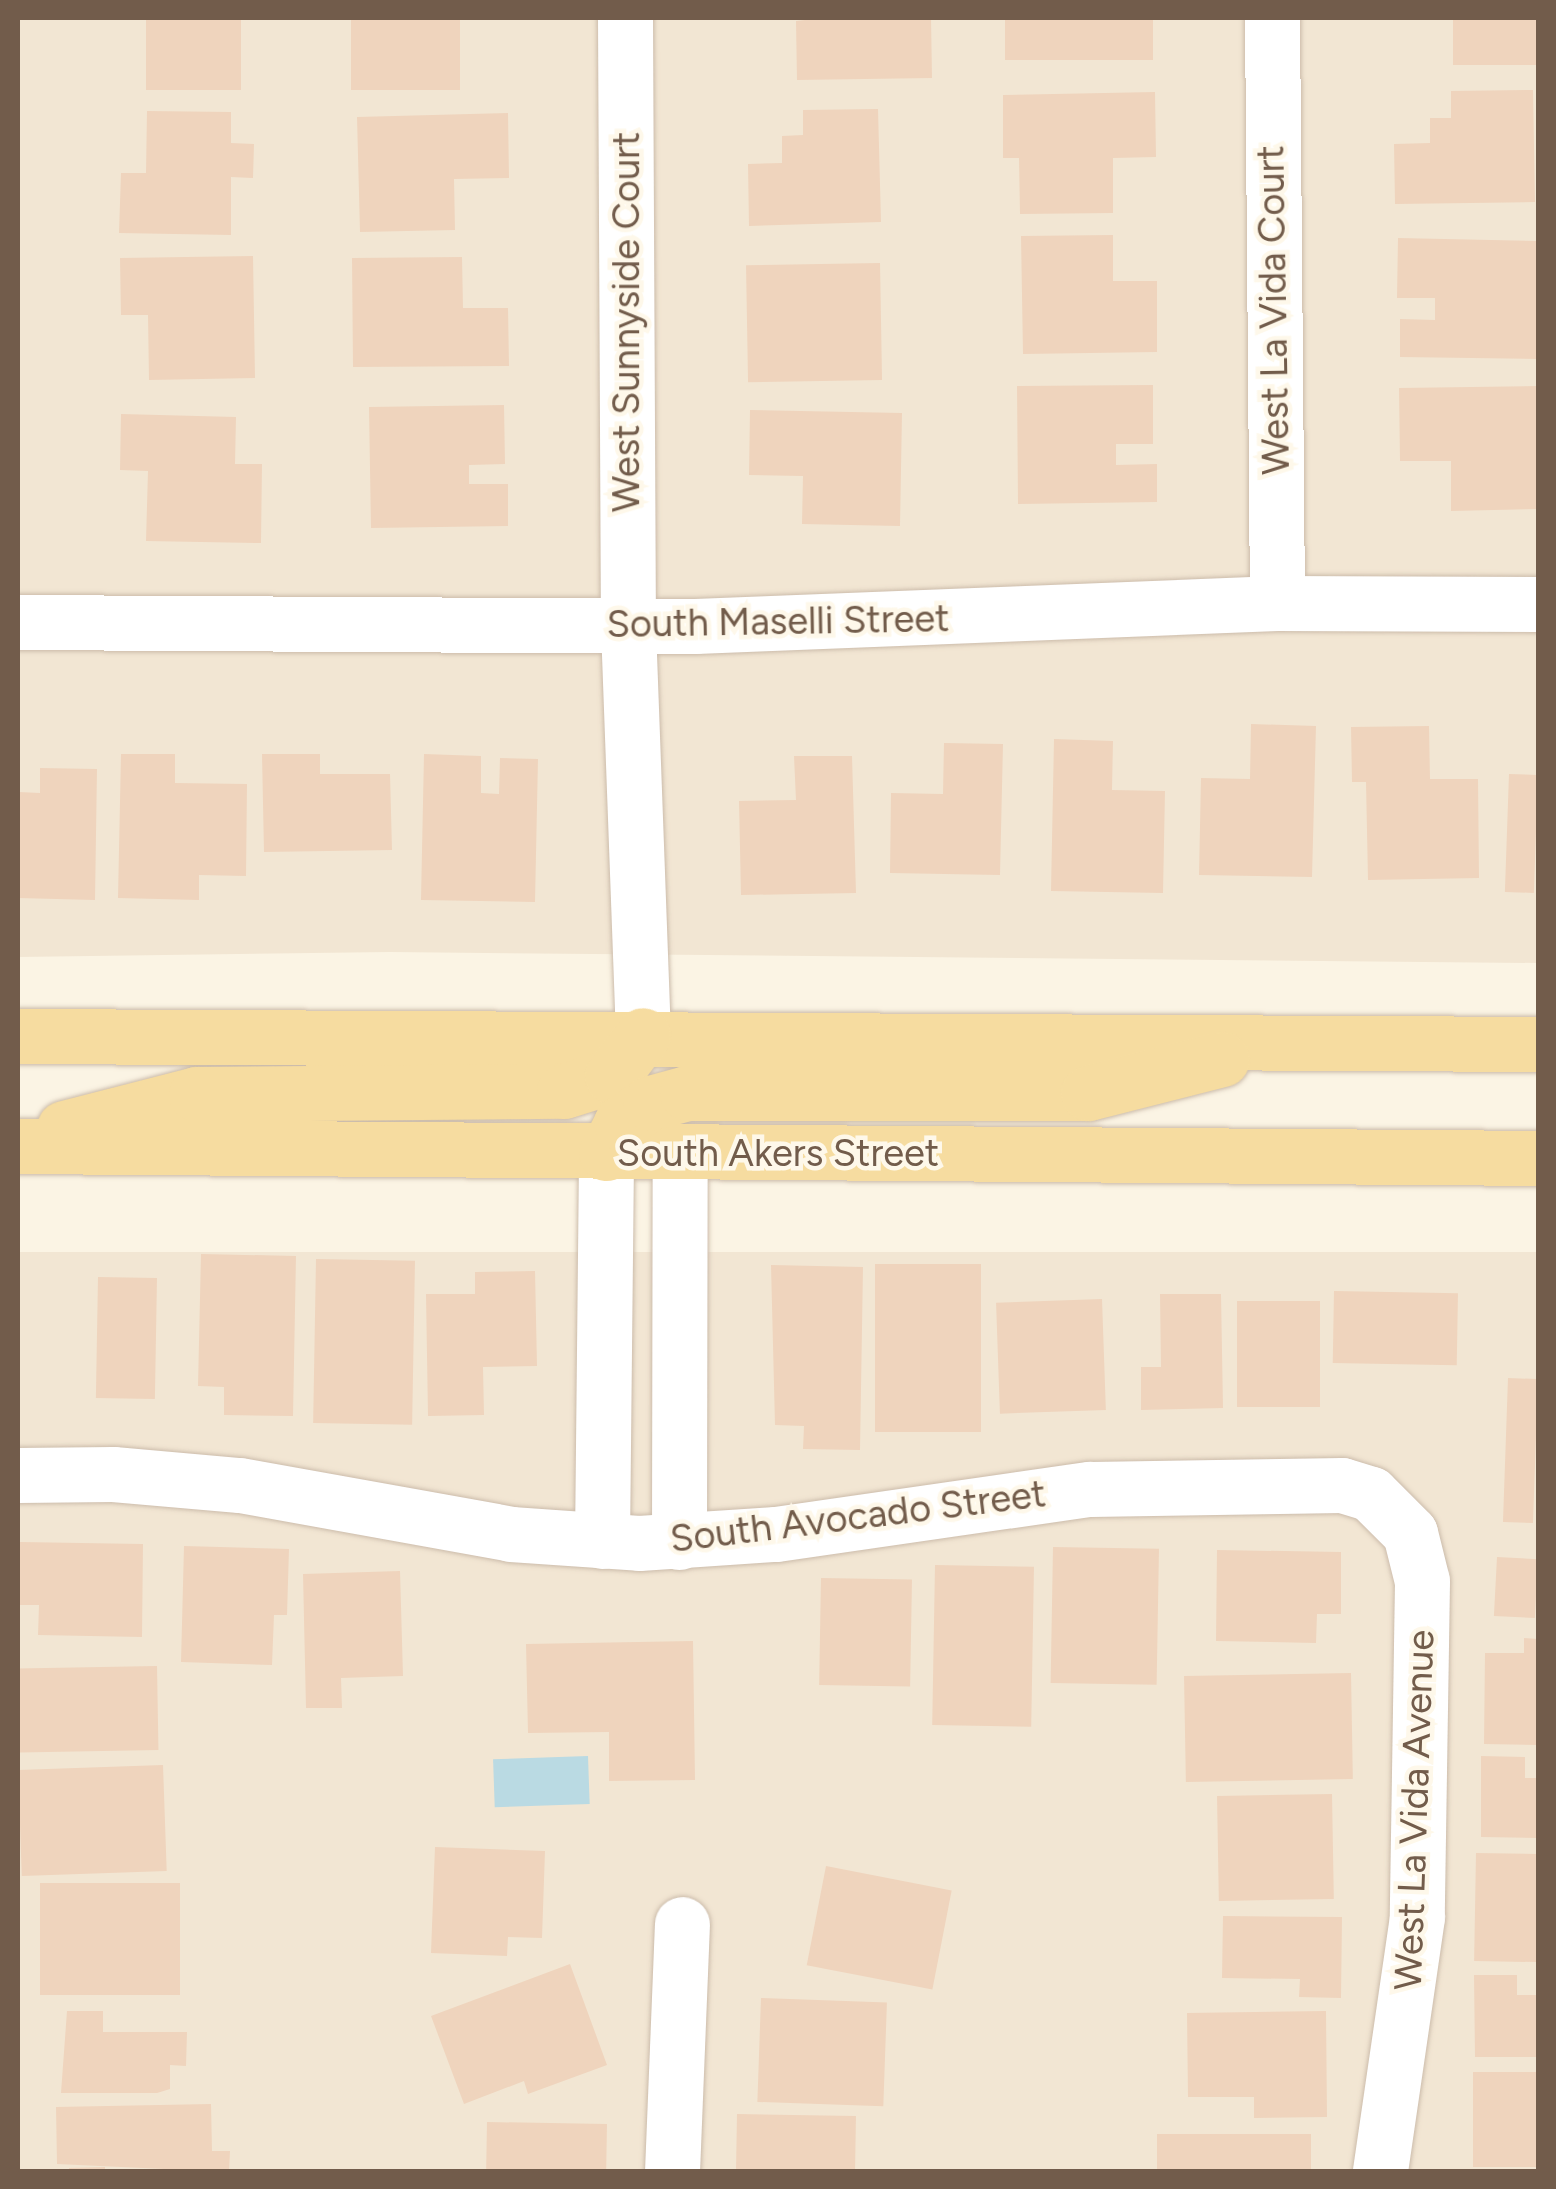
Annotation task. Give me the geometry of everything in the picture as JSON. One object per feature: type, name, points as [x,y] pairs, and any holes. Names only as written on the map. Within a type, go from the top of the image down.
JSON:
[{"type":"main road","points":[[18,1143],[196,1094],[564,1091],[612,1076],[642,1035]]},
{"type":"main road","points":[[18,1036],[642,1035],[1538,1044]]},
{"type":"main road","points":[[606,1153],[622,1123],[650,1103],[688,1094],[1088,1094],[1292,1041]]},
{"type":"main road","name":"South Akers Street","points":[[18,1143],[606,1153],[1538,1158]]},
{"type":"street","name":"West Sunnyside Court","points":[[625,18],[628,627],[642,1035]]},
{"type":"street","name":"West La Vida Court","points":[[1272,18],[1277,603]]},
{"type":"street","name":"South Maselli Street","points":[[18,622],[628,627],[864,624],[1277,603],[1538,604]]},
{"type":"street","points":[[602,1541],[606,1153]]},
{"type":"street","points":[[679,1542],[680,1153]]},
{"type":"street","points":[[605,1324],[678,1325]]},
{"type":"street","name":"South Avocado Street","points":[[18,1475],[113,1474],[240,1484],[512,1534],[602,1541],[679,1542],[1090,1489],[1342,1485],[1371,1494],[1396,1513]]},
{"type":"street","name":"West La Vida Avenue","points":[[1380,2172],[1410,1988],[1419,1881],[1422,1582],[1415,1544],[1396,1513]]},
{"type":"street","points":[[672,2172],[682,1924]]},
{"type":"shaded area","points":[[18,18],[1538,18],[1538,963],[390,952],[18,957]]},
{"type":"shaded area","points":[[18,1252],[1538,1252],[1538,2171],[18,2171]]},
{"type":"water","points":[[588,1756],[590,1804],[495,1807],[493,1759]]},
{"type":"building","points":[[146,18],[241,18],[241,90],[146,90]]},
{"type":"building","points":[[351,18],[460,18],[460,90],[351,90]]},
{"type":"building","points":[[931,18],[932,78],[797,80],[796,21]]},
{"type":"building","points":[[1005,18],[1153,18],[1153,60],[1005,60]]},
{"type":"building","points":[[1453,18],[1538,18],[1538,65],[1453,65]]},
{"type":"building","points":[[1533,90],[1535,202],[1395,204],[1394,144],[1430,143],[1430,118],[1451,118],[1451,91]]},
{"type":"building","points":[[1155,92],[1156,157],[1113,158],[1113,213],[1020,214],[1019,158],[1003,158],[1003,95]]},
{"type":"building","points":[[878,109],[881,222],[749,226],[748,164],[782,163],[782,136],[803,135],[803,110]]},
{"type":"building","points":[[147,111],[231,112],[231,143],[254,144],[253,178],[231,177],[231,235],[119,233],[121,173],[146,173]]},
{"type":"building","points":[[508,113],[509,178],[454,179],[455,230],[360,232],[357,117]]},
{"type":"building","points":[[1113,235],[1113,281],[1157,281],[1157,352],[1023,354],[1021,236]]},
{"type":"building","points":[[1398,238],[1536,241],[1538,359],[1400,357],[1400,319],[1435,320],[1435,298],[1397,298]]},
{"type":"building","points":[[253,256],[255,378],[149,380],[148,315],[121,315],[120,258]]},
{"type":"building","points":[[462,257],[463,308],[508,308],[509,366],[353,367],[352,258]]},
{"type":"building","points":[[880,263],[882,380],[748,382],[746,265]]},
{"type":"building","points":[[1153,385],[1153,444],[1116,444],[1116,465],[1157,464],[1157,502],[1018,504],[1017,386]]},
{"type":"building","points":[[1538,386],[1538,509],[1451,511],[1451,461],[1400,461],[1399,388]]},
{"type":"building","points":[[504,405],[505,464],[469,465],[469,484],[508,484],[508,526],[371,528],[369,407]]},
{"type":"building","points":[[750,410],[902,413],[900,526],[802,524],[803,476],[749,475]]},
{"type":"building","points":[[121,414],[236,417],[235,464],[262,464],[261,543],[146,541],[148,471],[120,470]]},
{"type":"building","points":[[1251,724],[1316,726],[1312,877],[1199,875],[1201,778],[1250,779]]},
{"type":"building","points":[[1429,726],[1430,779],[1478,779],[1479,878],[1368,880],[1366,782],[1352,782],[1351,727]]},
{"type":"building","points":[[1054,739],[1113,741],[1112,790],[1165,791],[1163,893],[1051,891]]},
{"type":"building","points":[[944,743],[1003,744],[1000,875],[890,873],[891,793],[943,794]]},
{"type":"building","points":[[121,754],[175,754],[175,783],[247,784],[246,876],[199,875],[199,900],[118,898]]},
{"type":"building","points":[[262,754],[320,754],[320,774],[390,774],[392,850],[264,852]]},
{"type":"building","points":[[424,754],[481,756],[481,793],[499,794],[500,758],[538,759],[535,902],[421,900]]},
{"type":"building","points":[[794,756],[852,756],[856,893],[741,895],[739,801],[796,800]]},
{"type":"building","points":[[40,768],[97,769],[95,900],[18,898],[18,792],[40,793]]},
{"type":"building","points":[[1509,774],[1538,775],[1534,893],[1505,892]]},
{"type":"building","points":[[201,1254],[296,1256],[293,1416],[224,1415],[224,1387],[198,1386]]},
{"type":"building","points":[[316,1259],[415,1261],[412,1425],[313,1423]]},
{"type":"building","points":[[875,1264],[981,1264],[981,1432],[875,1432]]},
{"type":"building","points":[[771,1265],[863,1267],[860,1450],[803,1449],[804,1426],[775,1425]]},
{"type":"building","points":[[535,1271],[537,1366],[483,1367],[484,1415],[428,1416],[426,1294],[475,1294],[475,1272]]},
{"type":"building","points":[[98,1277],[157,1278],[155,1399],[96,1398]]},
{"type":"building","points":[[1334,1291],[1458,1293],[1457,1365],[1333,1363]]},
{"type":"building","points":[[1160,1294],[1221,1294],[1223,1408],[1141,1410],[1141,1367],[1161,1367]]},
{"type":"building","points":[[1102,1299],[1106,1410],[1000,1414],[996,1303]]},
{"type":"building","points":[[1237,1301],[1320,1301],[1320,1407],[1237,1407]]},
{"type":"building","points":[[1508,1378],[1538,1379],[1533,1523],[1503,1522]]},
{"type":"building","points":[[20,1542],[143,1544],[142,1637],[38,1635],[39,1605],[18,1605]]},
{"type":"building","points":[[184,1546],[289,1549],[287,1615],[274,1615],[272,1665],[181,1662]]},
{"type":"building","points":[[1053,1547],[1159,1549],[1157,1685],[1051,1683]]},
{"type":"building","points":[[1217,1550],[1341,1552],[1341,1614],[1317,1614],[1316,1643],[1216,1641]]},
{"type":"building","points":[[1497,1557],[1538,1559],[1535,1618],[1494,1616]]},
{"type":"building","points":[[935,1565],[1034,1567],[1031,1727],[932,1725]]},
{"type":"building","points":[[400,1571],[403,1676],[341,1678],[342,1708],[306,1708],[303,1574]]},
{"type":"building","points":[[821,1578],[912,1580],[910,1687],[819,1685]]},
{"type":"building","points":[[1524,1638],[1538,1639],[1538,1745],[1484,1744],[1485,1653],[1524,1653]]},
{"type":"building","points":[[693,1641],[695,1780],[609,1781],[609,1732],[528,1733],[526,1644]]},
{"type":"building","points":[[157,1666],[158,1750],[19,1752],[18,1668]]},
{"type":"building","points":[[1351,1673],[1353,1779],[1186,1782],[1184,1676]]},
{"type":"building","points":[[1481,1756],[1525,1757],[1525,1778],[1538,1778],[1538,1838],[1481,1837]]},
{"type":"building","points":[[163,1765],[167,1871],[22,1876],[18,1770]]},
{"type":"building","points":[[1332,1794],[1334,1899],[1219,1901],[1217,1796]]},
{"type":"building","points":[[435,1847],[545,1851],[542,1938],[508,1937],[507,1956],[431,1953]]},
{"type":"building","points":[[1476,1853],[1538,1854],[1536,1962],[1474,1961]]},
{"type":"building","points":[[826,1866],[952,1890],[932,1990],[807,1965]]},
{"type":"building","points":[[40,1883],[180,1883],[180,1995],[40,1995]]},
{"type":"building","points":[[1223,1916],[1342,1917],[1341,1998],[1299,1997],[1300,1979],[1222,1978]]},
{"type":"building","points":[[570,1964],[607,2065],[528,2094],[524,2081],[464,2104],[431,2016]]},
{"type":"building","points":[[1474,1975],[1517,1975],[1517,1995],[1538,1995],[1538,2057],[1475,2057]]},
{"type":"building","points":[[761,1998],[887,2002],[883,2106],[757,2102]]},
{"type":"building","points":[[67,2011],[103,2011],[103,2032],[187,2032],[186,2066],[170,2065],[170,2089],[157,2093],[61,2093]]},
{"type":"building","points":[[1326,2011],[1327,2117],[1254,2118],[1254,2097],[1188,2097],[1187,2013]]},
{"type":"building","points":[[1473,2072],[1538,2072],[1538,2167],[1473,2167]]},
{"type":"building","points":[[211,2104],[212,2151],[230,2151],[229,2172],[57,2164],[56,2107]]},
{"type":"building","points":[[737,2114],[856,2116],[855,2172],[736,2172]]},
{"type":"building","points":[[487,2122],[607,2124],[606,2172],[486,2172]]},
{"type":"building","points":[[1157,2134],[1311,2134],[1311,2172],[1157,2172]]},
{"type":"building","points":[[105,2167],[105,2172],[69,2172],[69,2168]]}]
